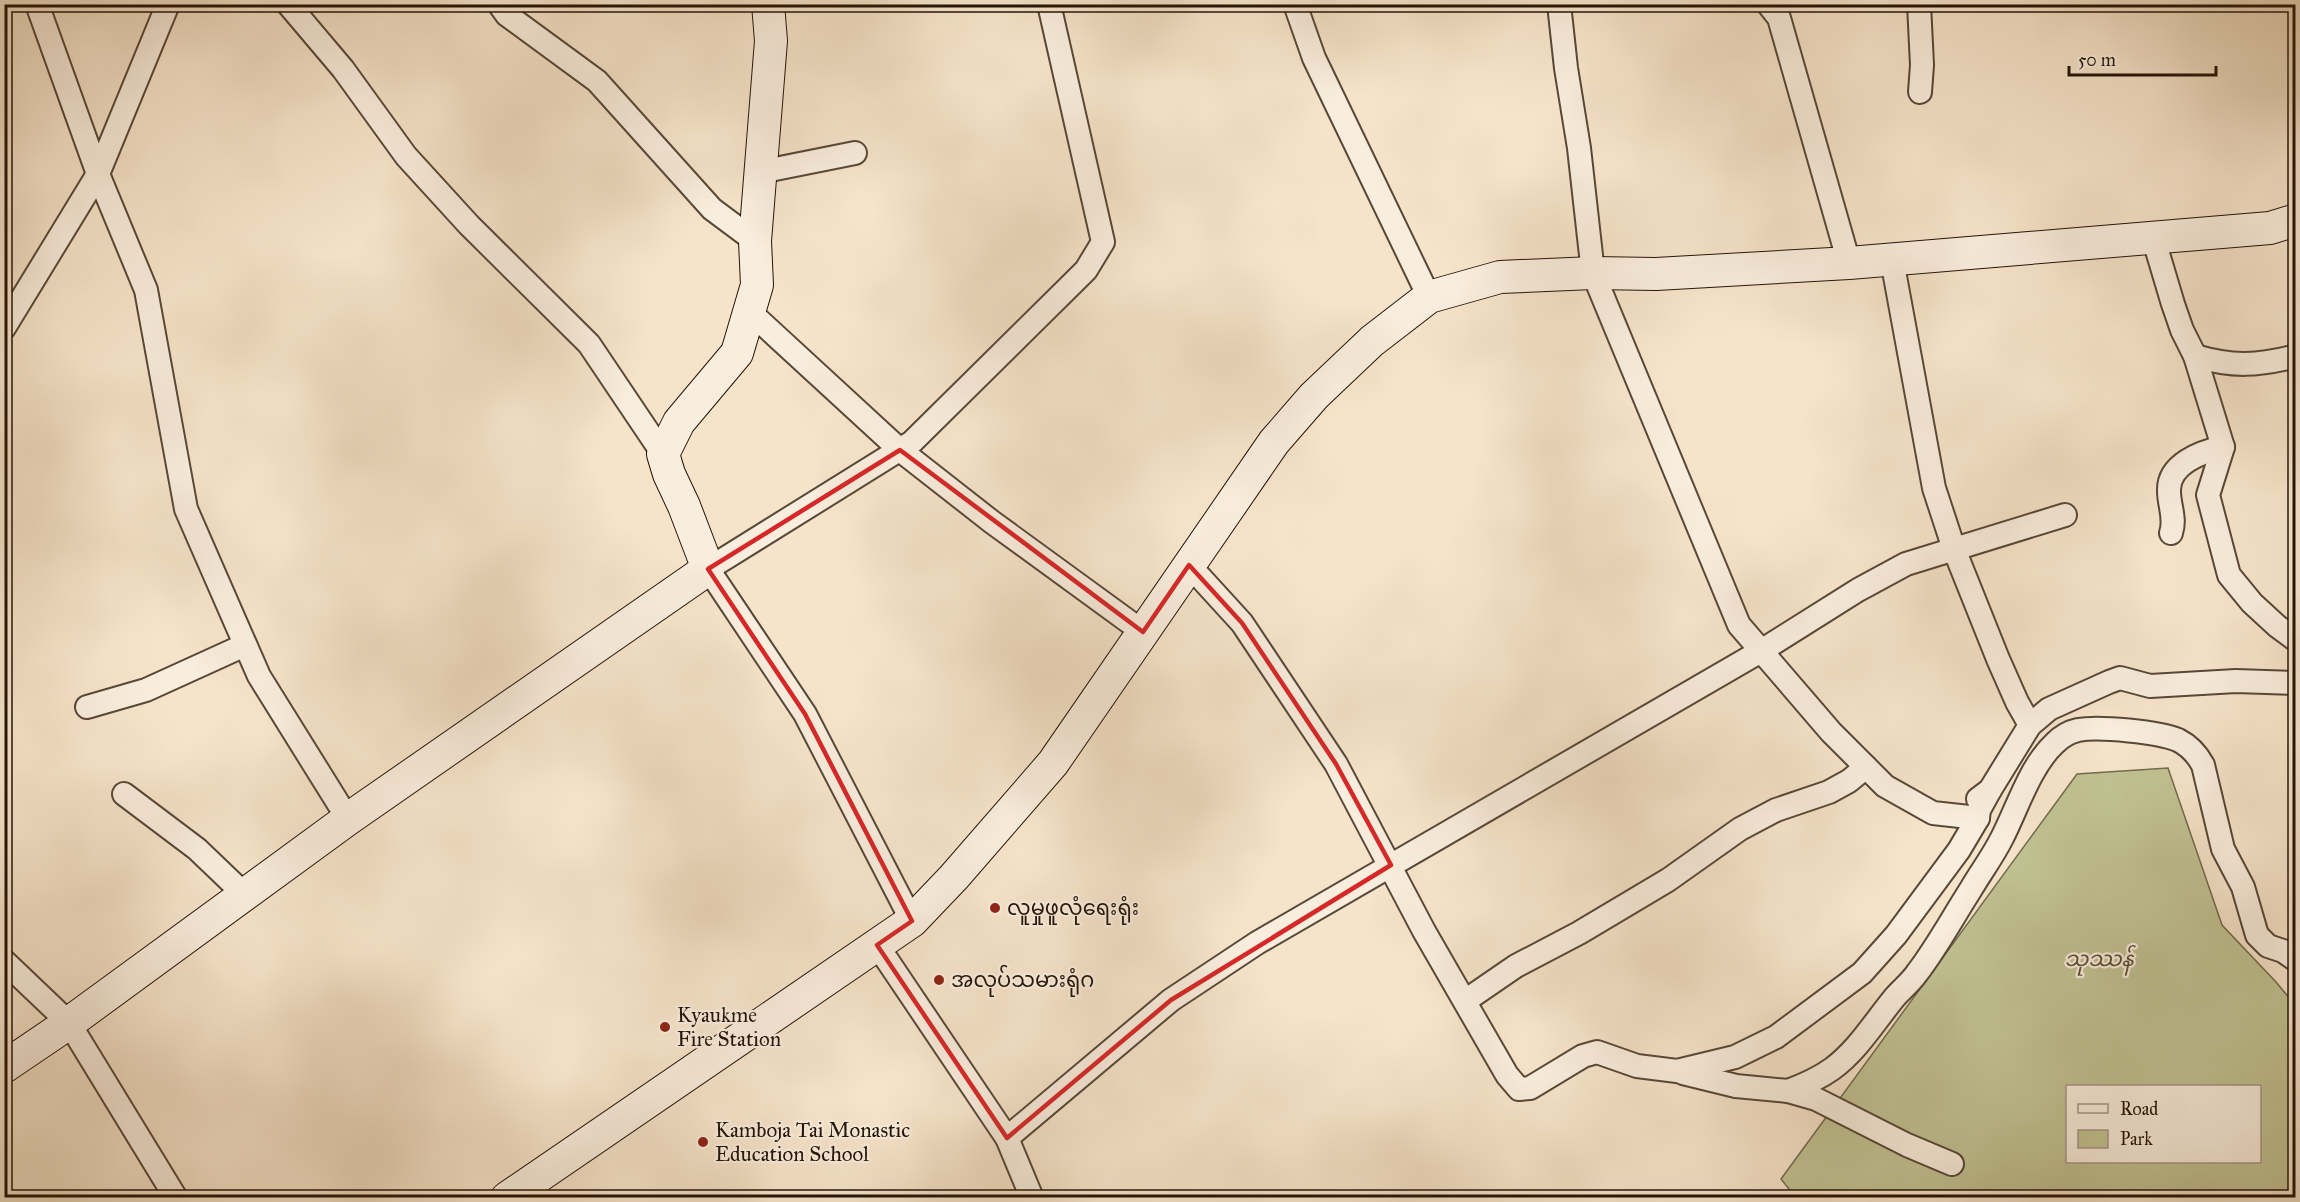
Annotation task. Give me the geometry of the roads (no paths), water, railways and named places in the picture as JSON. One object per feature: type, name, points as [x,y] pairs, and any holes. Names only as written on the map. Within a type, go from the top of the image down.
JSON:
[{"type":"street","points":[[37,4],[98,174],[146,290],[186,509],[259,676],[348,819]]},
{"type":"street","points":[[4,328],[98,174],[168,4]]},
{"type":"street","points":[[288,4],[343,69],[406,156],[470,225],[589,344],[663,454],[708,568],[805,714],[912,921]]},
{"type":"street","points":[[499,4],[507,15],[597,81],[712,209],[755,241]]},
{"type":"street","points":[[663,454],[679,422],[736,353],[757,285],[755,241],[771,41],[768,4]]},
{"type":"street","points":[[4,1067],[69,1023],[348,819],[708,568],[912,442],[1086,270],[1103,242],[1049,4]]},
{"type":"street","points":[[1295,4],[1314,58],[1430,297]]},
{"type":"street","points":[[1559,4],[1593,273],[1739,625],[1831,732],[1885,786],[1934,813],[1978,818]]},
{"type":"street","points":[[1768,4],[1779,18],[1849,263]]},
{"type":"street","points":[[1919,4],[1922,65],[1920,92]]},
{"type":"street","points":[[760,172],[855,153]]},
{"type":"street","points":[[507,1197],[912,921],[954,877],[1053,763],[1274,442],[1314,396],[1372,341],[1430,297],[1500,277],[1593,273],[1656,274],[1892,260],[2270,228],[2295,220]]},
{"type":"street","points":[[2153,237],[2176,312],[2195,356],[2223,447],[2208,495],[2229,575],[2252,603],[2295,640]]},
{"type":"street","points":[[1892,260],[1934,488],[1954,549],[1998,659],[2030,725]]},
{"type":"street","points":[[750,312],[900,450],[992,522],[1143,632]]},
{"type":"street","points":[[2195,356],[2231,364],[2253,365],[2295,356]]},
{"type":"street","points":[[2171,533],[2174,524],[2168,490],[2171,480],[2189,459],[2204,451],[2223,447]]},
{"type":"street","points":[[1007,1138],[1170,1000],[1257,943],[1761,651],[1906,564],[2065,515]]},
{"type":"street","points":[[1189,565],[1242,623],[1336,764],[1424,931],[1507,1075],[1519,1089],[1530,1088],[1583,1056],[1597,1052],[1637,1066],[1677,1071],[1736,1086],[1788,1091],[1816,1099],[1907,1145],[1952,1164]]},
{"type":"street","points":[[87,707],[146,690],[245,645]]},
{"type":"street","points":[[1677,1071],[1735,1057],[1776,1037],[1862,973],[1896,935],[1959,850],[1978,818],[1979,810],[1990,790],[2030,725],[2049,709],[2120,678],[2150,686],[2236,681],[2295,683]]},
{"type":"street","points":[[1788,1091],[1807,1084],[1833,1068],[1849,1054],[1916,975],[1945,933],[2001,840],[2044,756],[2053,744],[2067,734],[2080,730],[2107,729],[2176,739],[2197,755],[2203,765],[2223,849],[2242,887],[2256,934],[2268,946],[2283,951],[2295,960]]},
{"type":"street","points":[[1465,1001],[1516,966],[1579,933],[1668,880],[1740,829],[1776,810],[1829,792],[1849,781],[1866,767]]},
{"type":"street","points":[[1929,810],[1961,805],[1978,799],[1990,790]]},
{"type":"street","points":[[124,794],[197,849],[244,894]]},
{"type":"street","points":[[877,945],[1007,1138],[1032,1197]]},
{"type":"street","points":[[4,961],[69,1023],[176,1197]]},
{"type":"place","name":"လူမှုဖူလုံရေးရုံး","points":[[995,908]]},
{"type":"place","name":"အလုပ်သမားရုံဂ","points":[[939,980]]},
{"type":"place","name":"Kyaukme Fire Station","points":[[665,1027]]},
{"type":"place","name":"Kamboja Tai Monastic Education School","points":[[703,1142]]},
{"type":"park label","name":"သုဿန်","points":[[2099,959]]}]
